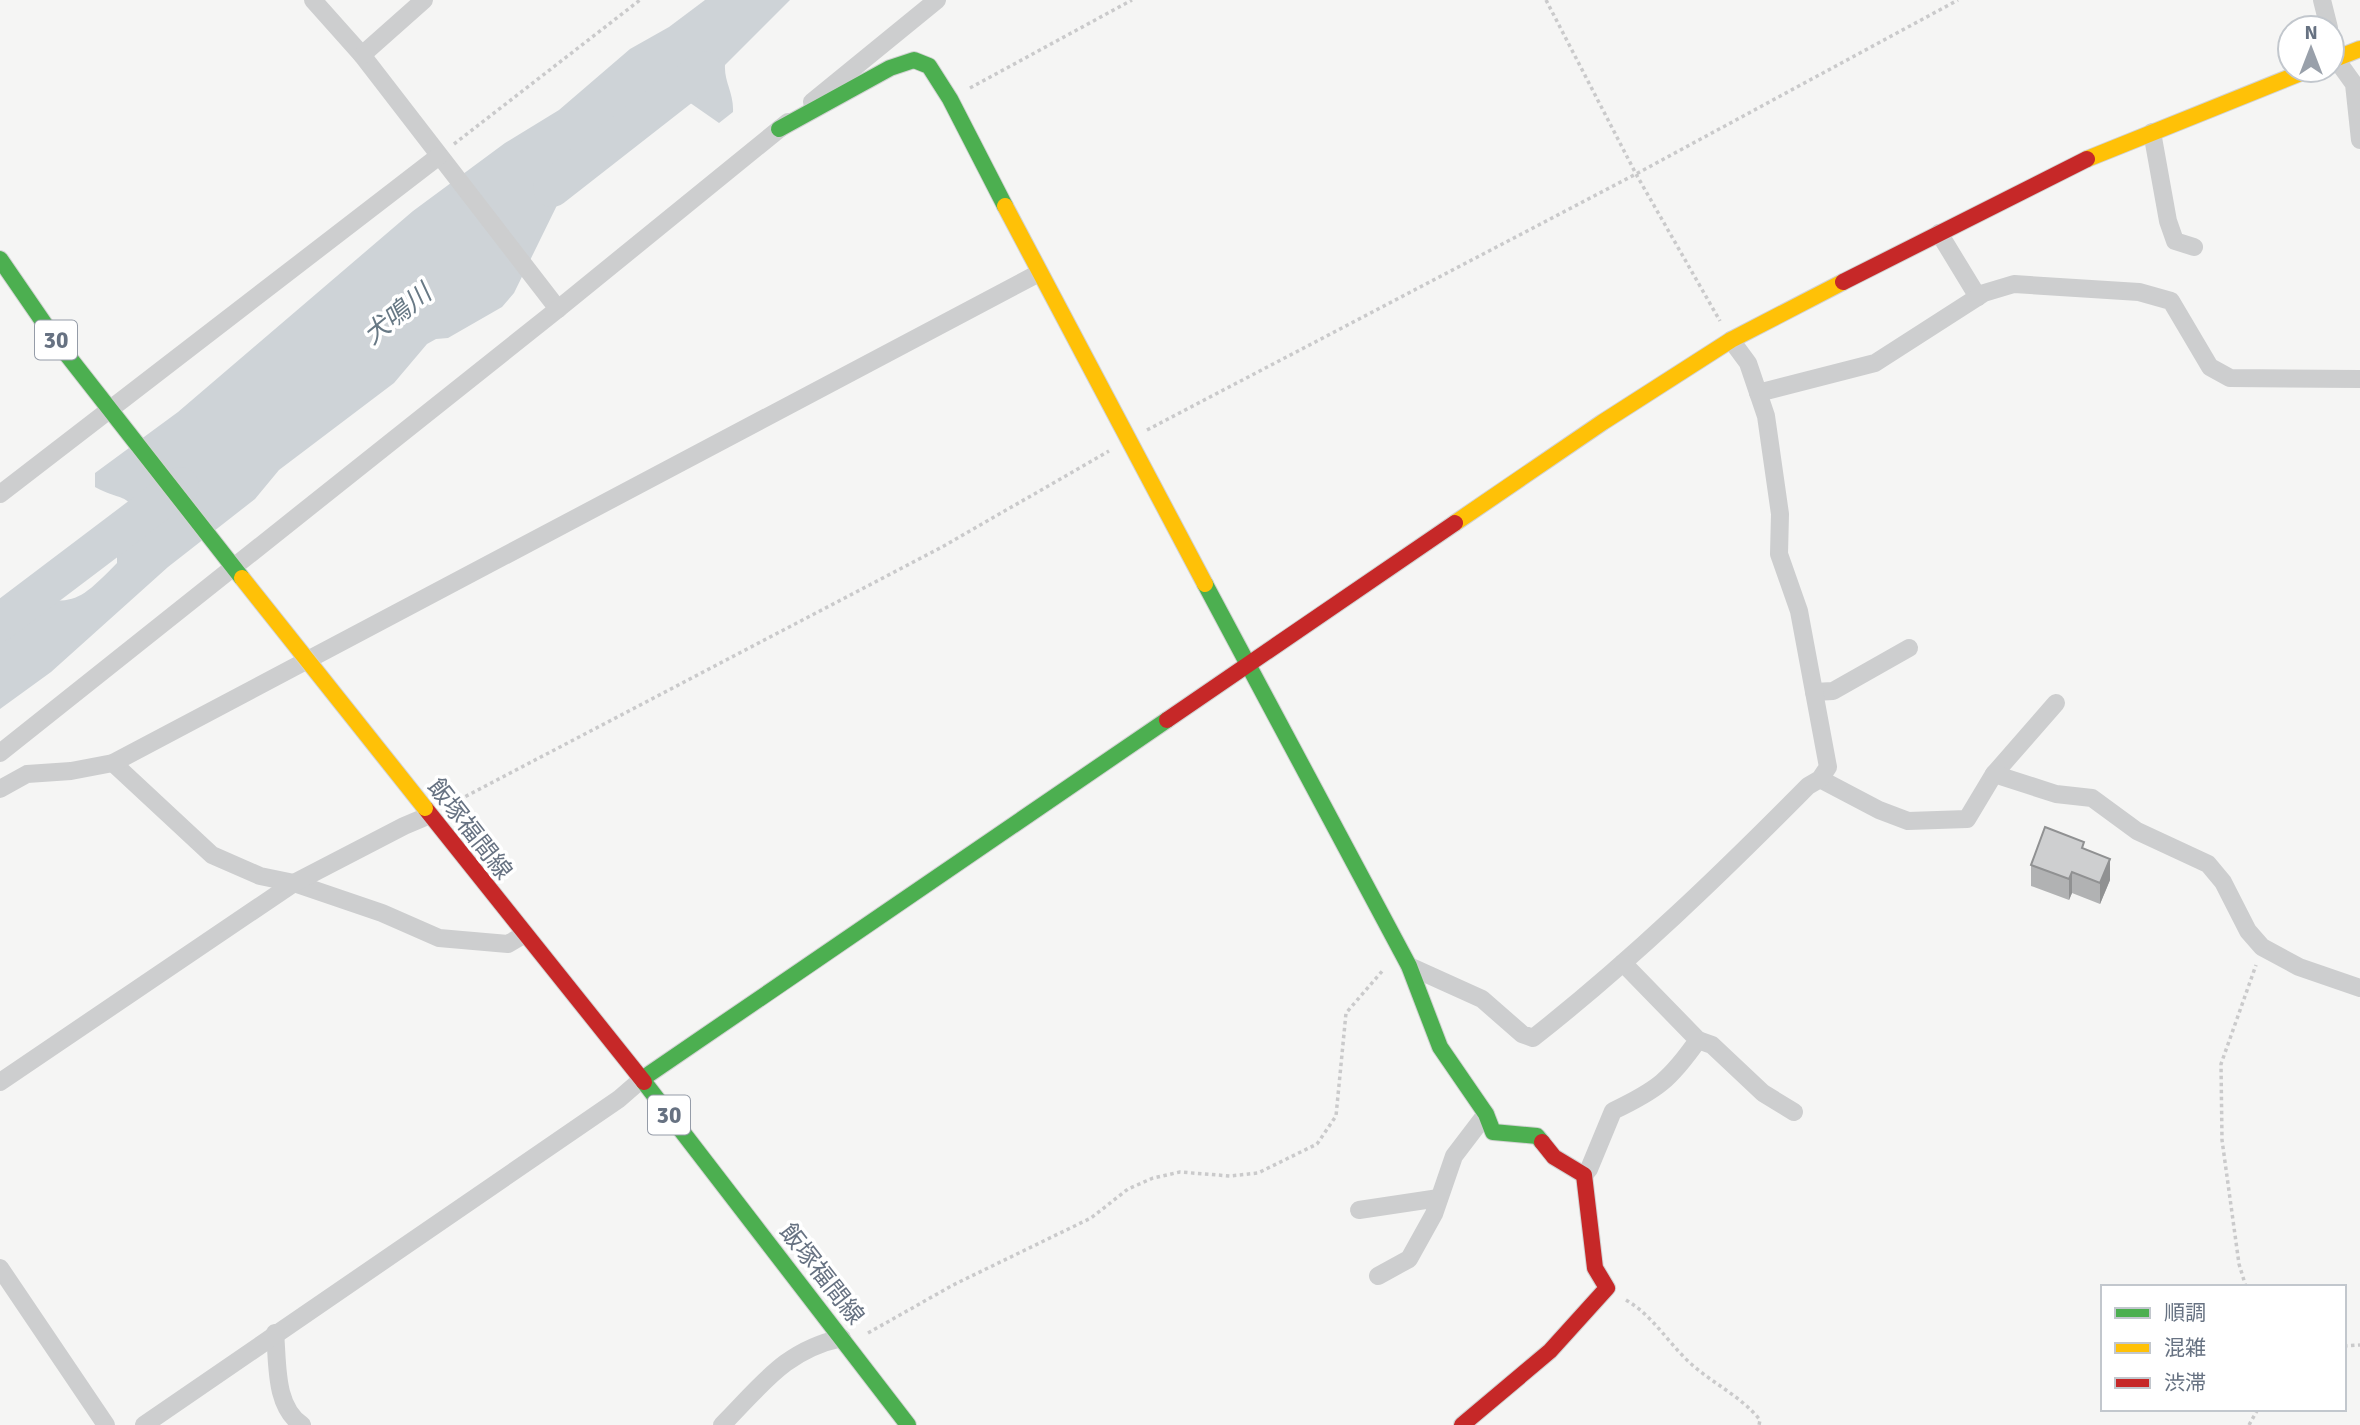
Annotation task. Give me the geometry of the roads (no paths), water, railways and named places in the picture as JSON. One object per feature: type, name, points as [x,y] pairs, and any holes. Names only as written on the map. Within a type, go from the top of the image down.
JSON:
[{"type":"street","points":[[313,0],[362,55],[558,309]]},
{"type":"street","points":[[362,55],[424,0]]},
{"type":"street","points":[[0,753],[235,569],[937,0]]},
{"type":"street","points":[[779,129],[890,68],[914,60],[929,66],[950,99],[1039,273],[1405,958],[1440,1047],[1486,1114],[1488,1125],[1493,1132],[1537,1136],[1554,1157],[1584,1175]]},
{"type":"street","points":[[2346,73],[2354,84],[2360,140]]},
{"type":"street","points":[[144,1425],[619,1099],[642,1079],[1603,422],[1731,340],[2068,167],[2276,83]]},
{"type":"street","points":[[2152,132],[2168,221],[2175,241],[2194,247]]},
{"type":"street","points":[[0,495],[113,413],[439,156]]},
{"type":"street","points":[[1939,233],[1978,297]]},
{"type":"street","name":"飯塚福間線","points":[[0,259],[57,342],[642,1079],[908,1425]]},
{"type":"street","points":[[0,789],[27,774],[71,771],[113,763],[1039,273]]},
{"type":"street","points":[[1758,393],[1875,363],[1978,297],[2014,284],[2139,292],[2171,301],[2210,367],[2230,378],[2360,379]]},
{"type":"street","points":[[1405,958],[1482,999],[1522,1034],[1533,1038],[1623,963],[1808,786],[1820,779],[1828,767],[1799,611],[1779,554],[1780,514],[1766,416],[1748,363],[1731,340]]},
{"type":"street","points":[[1814,692],[1833,691],[1909,648]]},
{"type":"street","points":[[1820,779],[1879,810],[1908,821],[1967,819],[1994,774],[2056,703]]},
{"type":"street","points":[[113,763],[212,855],[260,876],[294,883],[382,913],[439,937],[508,944],[526,934]]},
{"type":"street","points":[[1994,774],[2056,794],[2092,798],[2137,831],[2208,864],[2223,882],[2248,931],[2262,947],[2299,967],[2360,988]]},
{"type":"street","points":[[0,1082],[294,883],[428,812]]},
{"type":"street","points":[[1623,963],[1698,1040],[1712,1045],[1763,1093],[1794,1112]]},
{"type":"street","points":[[1462,1425],[1550,1351],[1607,1288],[1595,1268],[1584,1175],[1613,1111],[1655,1091],[1675,1073],[1698,1040]]},
{"type":"street","points":[[1378,1276],[1409,1259],[1439,1198],[1454,1156],[1486,1114]]},
{"type":"street","points":[[1359,1210],[1439,1198]]},
{"type":"street","points":[[0,1268],[106,1425]]},
{"type":"street","points":[[275,1333],[282,1399],[294,1420],[302,1425]]},
{"type":"street","points":[[722,1425],[787,1359],[816,1343],[842,1338]]},
{"type":"water","points":[[705,0],[790,0],[725,65],[733,112],[719,123],[686,100],[676,99],[655,103],[624,121],[601,145],[580,177],[563,193],[514,293],[502,307],[448,338],[436,339],[427,344],[394,383],[279,470],[255,499],[168,567],[51,672],[0,709],[0,608],[15,596],[62,600],[82,594],[117,563],[117,550],[142,529],[133,508],[125,499],[95,487],[95,473],[178,412],[413,211],[505,143],[559,110],[630,49],[669,27]]},
{"type":"waterway","name":"犬鳴川","points":[[552,188],[703,70]]},
{"type":"waterway","name":"犬鳴川","points":[[0,622],[180,486]]}]
